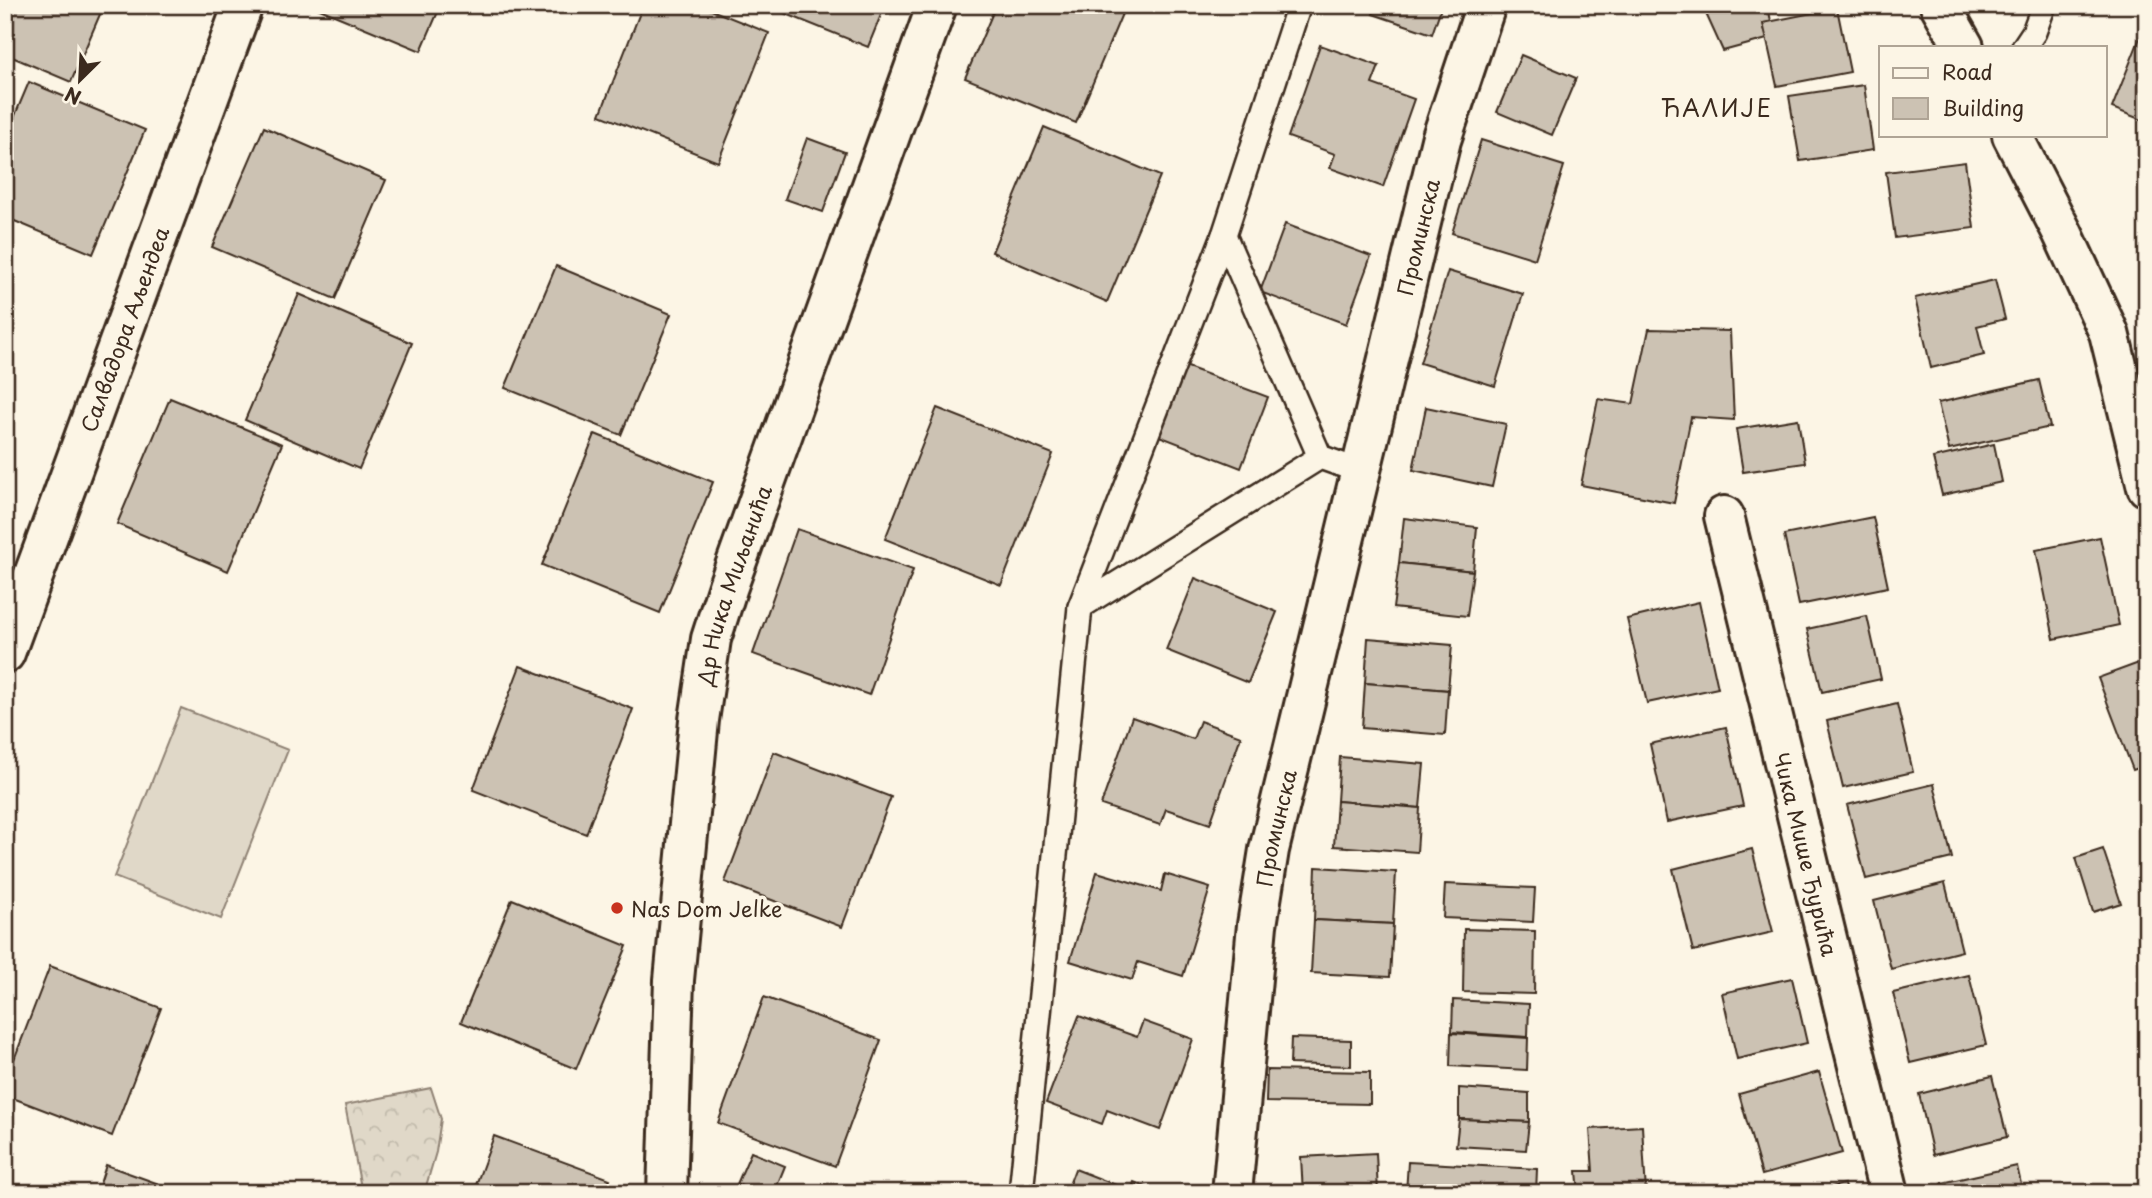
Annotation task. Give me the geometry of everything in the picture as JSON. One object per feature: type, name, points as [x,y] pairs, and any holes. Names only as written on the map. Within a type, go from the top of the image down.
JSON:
[{"type":"street","name":"Салвадора Аљендеа","points":[[5,653],[243,5]]},
{"type":"street","name":"Др Ника Миљанића","points":[[667,1193],[674,980],[699,720],[711,639],[937,5]]},
{"type":"street","name":"Проминска","points":[[1232,1193],[1257,925],[1269,850],[1441,140],[1486,5]]},
{"type":"street","points":[[1940,5],[1963,46]]},
{"type":"street","points":[[2013,136],[2062,232],[2109,333],[2147,487]]},
{"type":"street","name":"Чика Мише Ђурића","points":[[1724,516],[1889,1193]]},
{"type":"lane","points":[[1021,1193],[1080,607],[1224,235],[1299,5]]},
{"type":"lane","points":[[2025,46],[2034,32],[2044,5]]},
{"type":"lane","points":[[1224,235],[1320,457],[1362,472]]},
{"type":"lane","points":[[1080,607],[1320,457]]},
{"type":"green space","points":[[181,708],[288,750],[221,919],[114,877]]},
{"type":"green space","points":[[431,1088],[441,1119],[436,1152],[424,1193],[362,1193],[345,1105]]},
{"type":"building","points":[[5,5],[104,5],[71,82],[5,54]]},
{"type":"building","points":[[310,5],[441,5],[421,51]]},
{"type":"building","points":[[643,5],[699,5],[769,33],[718,162],[600,115]]},
{"type":"building","points":[[764,5],[885,5],[868,47]]},
{"type":"building","points":[[996,5],[1116,5],[1124,9],[1076,123],[965,78]]},
{"type":"building","points":[[1376,5],[1442,5],[1432,34],[1373,14]]},
{"type":"building","points":[[1702,5],[1768,5],[1771,22],[1763,23],[1767,39],[1723,51]]},
{"type":"building","points":[[1837,8],[1850,72],[1777,86],[1763,23]]},
{"type":"building","points":[[2147,20],[2147,122],[2112,108]]},
{"type":"building","points":[[1320,45],[1379,66],[1372,84],[1414,99],[1383,187],[1330,168],[1335,154],[1288,137]]},
{"type":"building","points":[[1521,55],[1576,78],[1552,135],[1497,112]]},
{"type":"building","points":[[29,82],[145,130],[93,254],[5,217],[5,139]]},
{"type":"building","points":[[1864,85],[1873,150],[1800,161],[1789,96]]},
{"type":"building","points":[[264,127],[386,180],[335,299],[212,247]]},
{"type":"building","points":[[1044,127],[1160,176],[1107,302],[992,252]]},
{"type":"building","points":[[807,138],[845,152],[823,212],[785,199]]},
{"type":"building","points":[[1481,140],[1564,166],[1535,259],[1452,233]]},
{"type":"building","points":[[1965,162],[1974,228],[1895,238],[1886,172]]},
{"type":"building","points":[[1285,224],[1371,256],[1346,324],[1260,292]]},
{"type":"building","points":[[556,266],[671,314],[621,435],[505,388]]},
{"type":"building","points":[[1448,271],[1523,294],[1495,386],[1420,363]]},
{"type":"building","points":[[1995,280],[2005,319],[1977,326],[1984,355],[1931,368],[1915,298]]},
{"type":"building","points":[[299,294],[412,343],[359,469],[245,420]]},
{"type":"building","points":[[1649,329],[1730,331],[1734,420],[1691,417],[1674,503],[1581,485],[1598,399],[1633,404]]},
{"type":"building","points":[[1185,366],[1268,397],[1241,468],[1159,436]]},
{"type":"building","points":[[2039,380],[2050,427],[1949,450],[1938,403]]},
{"type":"building","points":[[170,398],[282,444],[228,571],[117,524]]},
{"type":"building","points":[[1426,407],[1506,424],[1492,487],[1413,470]]},
{"type":"building","points":[[937,408],[1053,454],[1001,585],[885,539]]},
{"type":"building","points":[[1798,419],[1805,463],[1743,472],[1736,429]]},
{"type":"building","points":[[595,434],[713,482],[660,613],[542,565]]},
{"type":"building","points":[[1994,444],[2002,482],[1942,495],[1933,458]]},
{"type":"building","points":[[1873,517],[1888,587],[1799,605],[1784,535]]},
{"type":"building","points":[[1404,518],[1477,527],[1473,571],[1399,563]]},
{"type":"building","points":[[797,529],[913,570],[869,695],[753,654]]},
{"type":"building","points":[[2100,537],[2119,625],[2054,639],[2036,550]]},
{"type":"building","points":[[1399,563],[1473,571],[1467,616],[1393,608]]},
{"type":"building","points":[[1195,578],[1277,612],[1248,683],[1166,650]]},
{"type":"building","points":[[1699,602],[1718,688],[1647,703],[1627,619]]},
{"type":"building","points":[[1867,616],[1881,679],[1822,692],[1807,629]]},
{"type":"building","points":[[1368,638],[1452,645],[1448,690],[1365,683]]},
{"type":"building","points":[[2147,660],[2147,765],[2133,770],[2098,678]]},
{"type":"building","points":[[520,666],[633,709],[586,834],[473,790]]},
{"type":"building","points":[[1365,683],[1448,690],[1445,735],[1362,728]]},
{"type":"building","points":[[1897,704],[1913,772],[1843,788],[1827,721]]},
{"type":"building","points":[[1132,717],[1193,739],[1200,721],[1241,736],[1210,824],[1166,809],[1160,825],[1101,805]]},
{"type":"building","points":[[1726,727],[1743,806],[1667,822],[1650,744]]},
{"type":"building","points":[[774,752],[891,797],[842,927],[725,882]]},
{"type":"building","points":[[1340,757],[1424,764],[1420,808],[1337,801]]},
{"type":"building","points":[[1934,784],[1952,858],[1866,879],[1847,805]]},
{"type":"building","points":[[1337,801],[1420,808],[1417,852],[1334,846]]},
{"type":"building","points":[[1752,849],[1773,932],[1693,951],[1673,869]]},
{"type":"building","points":[[2103,849],[2121,903],[2093,912],[2076,858]]},
{"type":"building","points":[[1316,867],[1396,872],[1393,924],[1314,920]]},
{"type":"building","points":[[1097,872],[1161,891],[1165,874],[1210,888],[1183,976],[1138,962],[1132,980],[1070,961]]},
{"type":"building","points":[[1945,883],[1962,951],[1891,969],[1874,901]]},
{"type":"building","points":[[1445,884],[1535,888],[1533,922],[1443,918]]},
{"type":"building","points":[[512,899],[627,946],[576,1069],[461,1022]]},
{"type":"building","points":[[1314,920],[1393,924],[1390,977],[1311,973]]},
{"type":"building","points":[[1464,929],[1535,931],[1534,994],[1463,992]]},
{"type":"building","points":[[50,966],[161,1008],[112,1136],[5,1095],[5,1083]]},
{"type":"building","points":[[1969,975],[1986,1045],[1910,1063],[1893,993]]},
{"type":"building","points":[[1792,978],[1807,1043],[1737,1059],[1722,993]]},
{"type":"building","points":[[764,997],[881,1040],[835,1166],[718,1123]]},
{"type":"building","points":[[1453,1000],[1529,1004],[1528,1037],[1452,1032]]},
{"type":"building","points":[[1079,1016],[1137,1037],[1143,1021],[1193,1039],[1160,1130],[1107,1110],[1102,1124],[1046,1103]]},
{"type":"building","points":[[1451,1033],[1528,1038],[1527,1070],[1450,1066]]},
{"type":"building","points":[[1291,1038],[1351,1040],[1351,1066],[1290,1064]]},
{"type":"building","points":[[1267,1070],[1370,1072],[1370,1104],[1266,1102]]},
{"type":"building","points":[[1819,1072],[1842,1153],[1762,1175],[1739,1094]]},
{"type":"building","points":[[1992,1076],[2007,1137],[1933,1155],[1919,1094]]},
{"type":"building","points":[[1459,1088],[1529,1093],[1529,1122],[1459,1119]]},
{"type":"building","points":[[1459,1119],[1529,1122],[1526,1150],[1456,1146]]},
{"type":"building","points":[[1642,1126],[1646,1193],[1579,1193],[1577,1171],[1593,1171],[1590,1129]]},
{"type":"building","points":[[494,1136],[610,1179],[604,1193],[473,1193]]},
{"type":"building","points":[[751,1152],[785,1166],[774,1193],[758,1193],[737,1184]]},
{"type":"building","points":[[1376,1153],[1378,1193],[1303,1193],[1301,1157]]},
{"type":"building","points":[[1408,1162],[1537,1169],[1536,1193],[1406,1193]]},
{"type":"building","points":[[106,1165],[184,1193],[97,1193]]},
{"type":"building","points":[[2017,1166],[2023,1193],[1945,1193],[1942,1183]]},
{"type":"building","points":[[1075,1169],[1131,1191],[1134,1182],[1161,1193],[1066,1193]]},
{"type":"building","points":[[1844,1184],[1846,1193],[1808,1193]]},
{"type":"place","name":"Nas Dom Jelke","points":[[617,908]]},
{"type":"district","name":"ЋАЛИЈЕ","points":[[1717,107]]}]
